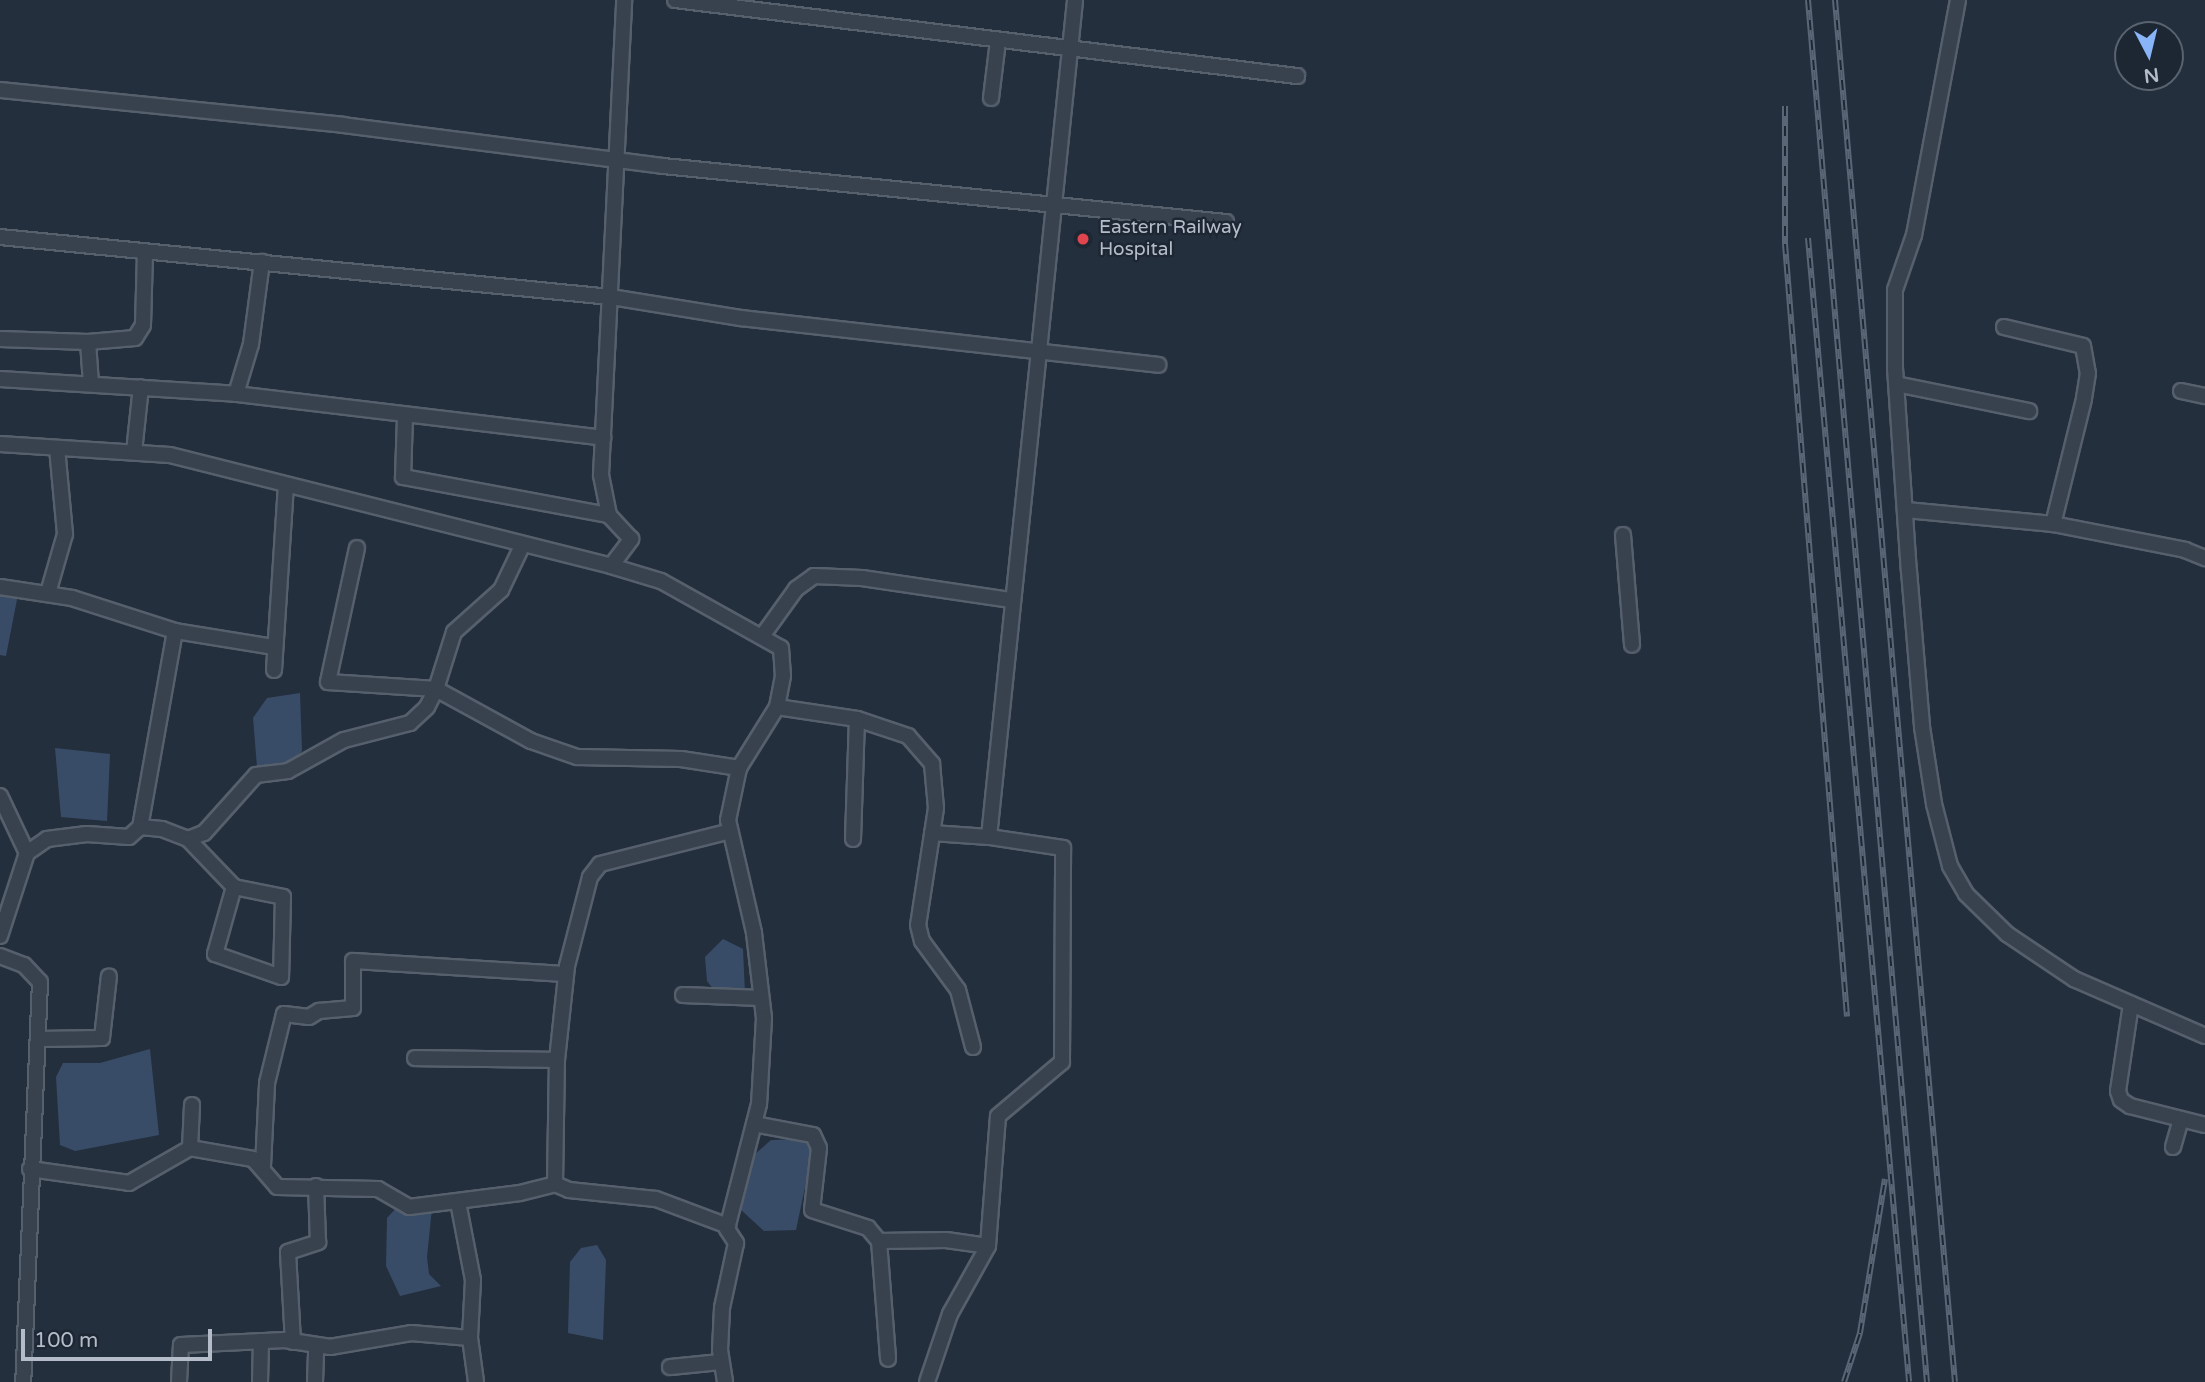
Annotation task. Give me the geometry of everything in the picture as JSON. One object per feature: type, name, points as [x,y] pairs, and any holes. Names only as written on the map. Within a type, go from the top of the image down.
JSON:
[{"type":"street","points":[[611,566],[632,539],[608,514],[601,475],[611,297],[614,159],[624,0]]},
{"type":"street","points":[[675,0],[762,5],[1070,51],[1297,76]]},
{"type":"street","points":[[989,838],[1011,600],[1075,0]]},
{"type":"street","points":[[1958,0],[1916,222],[1895,290],[1896,384],[1922,727],[1950,866],[1966,894],[2007,934],[2074,979],[2205,1036]]},
{"type":"street","points":[[990,98],[998,41]]},
{"type":"street","points":[[0,90],[614,159],[1226,222]]},
{"type":"street","points":[[0,237],[611,297],[740,318],[1158,365]]},
{"type":"street","points":[[0,339],[88,342],[135,338],[143,325],[145,252]]},
{"type":"street","points":[[236,394],[251,344],[262,262]]},
{"type":"street","points":[[2004,327],[2083,346],[2088,373],[2084,399],[2053,524]]},
{"type":"street","points":[[88,342],[91,384]]},
{"type":"street","points":[[0,379],[236,394],[405,417],[603,438]]},
{"type":"street","points":[[1896,384],[2029,411]]},
{"type":"street","points":[[134,452],[141,387]]},
{"type":"street","points":[[2181,391],[2205,396]]},
{"type":"street","points":[[405,417],[403,477],[608,514]]},
{"type":"street","points":[[0,444],[170,455],[522,546],[611,566],[661,581],[763,635],[781,648],[783,676],[777,707],[739,768],[728,820],[754,933],[764,1018],[754,1124],[728,1226],[736,1243],[722,1308],[722,1362],[726,1382]]},
{"type":"street","points":[[47,593],[65,534],[57,448]]},
{"type":"street","points":[[274,670],[286,486]]},
{"type":"street","points":[[1906,510],[2053,524],[2185,550],[2205,558]]},
{"type":"street","points":[[1623,536],[1632,645]]},
{"type":"street","points":[[188,839],[204,832],[256,775],[288,771],[344,740],[410,723],[436,689],[454,632],[501,590],[522,546]]},
{"type":"street","points":[[357,548],[328,682],[436,689],[531,741],[578,757],[681,759],[739,768]]},
{"type":"street","points":[[763,635],[796,589],[814,576],[862,578],[1011,600]]},
{"type":"street","points":[[0,587],[47,593],[175,631],[274,647]]},
{"type":"street","points":[[0,936],[27,853],[47,839],[87,834],[129,837],[140,827],[175,631]]},
{"type":"street","points":[[777,707],[857,719],[908,736],[932,764],[936,808],[918,925],[922,941],[958,990],[973,1048]]},
{"type":"street","points":[[853,839],[857,719]]},
{"type":"street","points":[[0,796],[27,853]]},
{"type":"street","points":[[140,827],[188,839],[234,887],[283,897],[281,978],[215,954],[234,887]]},
{"type":"street","points":[[555,1184],[557,1060],[565,1024],[566,974],[590,877],[600,863],[730,831]]},
{"type":"street","points":[[927,1382],[950,1314],[988,1246],[998,1116],[1062,1062],[1063,848],[932,833]]},
{"type":"street","points":[[0,956],[24,965],[40,982],[23,1382]]},
{"type":"street","points":[[262,1166],[267,1083],[284,1013],[309,1017],[319,1011],[353,1009],[353,961],[566,974]]},
{"type":"street","points":[[39,1038],[102,1038],[109,976]]},
{"type":"street","points":[[682,995],[761,998]]},
{"type":"street","points":[[2131,1004],[2118,1091],[2121,1100],[2205,1125]]},
{"type":"street","points":[[415,1058],[557,1060]]},
{"type":"street","points":[[190,1148],[192,1105]]},
{"type":"street","points":[[2174,1147],[2181,1119]]},
{"type":"street","points":[[754,1124],[813,1135],[819,1149],[811,1210],[868,1228],[879,1241],[888,1359]]},
{"type":"street","points":[[30,1169],[129,1183],[190,1148],[235,1153],[262,1166],[277,1187],[378,1189],[409,1207],[458,1202],[555,1184],[569,1190],[656,1199],[728,1226]]},
{"type":"street","points":[[293,1342],[288,1252],[318,1242],[316,1186]]},
{"type":"street","points":[[458,1202],[473,1280],[470,1338],[476,1382]]},
{"type":"street","points":[[879,1241],[946,1240],[988,1246]]},
{"type":"street","points":[[179,1382],[181,1345],[261,1341],[293,1342],[316,1348],[411,1333],[470,1338]]},
{"type":"street","points":[[260,1382],[261,1341]]},
{"type":"street","points":[[315,1382],[316,1348]]},
{"type":"street","points":[[670,1367],[722,1362]]},
{"type":"water","points":[[0,589],[19,589],[6,656],[0,655]]},
{"type":"water","points":[[300,693],[302,751],[287,770],[257,767],[253,718],[267,698]]},
{"type":"water","points":[[55,748],[110,754],[107,821],[61,817]]},
{"type":"water","points":[[723,939],[743,949],[745,994],[717,994],[707,981],[705,957]]},
{"type":"water","points":[[150,1049],[159,1135],[75,1151],[60,1145],[56,1077],[63,1063],[100,1063]]},
{"type":"water","points":[[804,1139],[812,1154],[796,1230],[764,1231],[741,1210],[746,1162],[771,1140]]},
{"type":"water","points":[[398,1206],[432,1208],[427,1257],[429,1274],[441,1286],[400,1296],[386,1266],[387,1218]]},
{"type":"water","points":[[597,1245],[606,1260],[603,1340],[568,1333],[570,1262],[581,1248]]},
{"type":"railway","points":[[1808,0],[1927,1382]]},
{"type":"railway","points":[[1835,0],[1955,1382]]},
{"type":"railway","points":[[1785,106],[1785,244],[1847,1017]]},
{"type":"railway","points":[[1808,238],[1909,1382]]},
{"type":"railway","points":[[1844,1382],[1860,1333],[1885,1179]]},
{"type":"place","name":"Eastern Railway Hospital","points":[[1083,239]]}]
